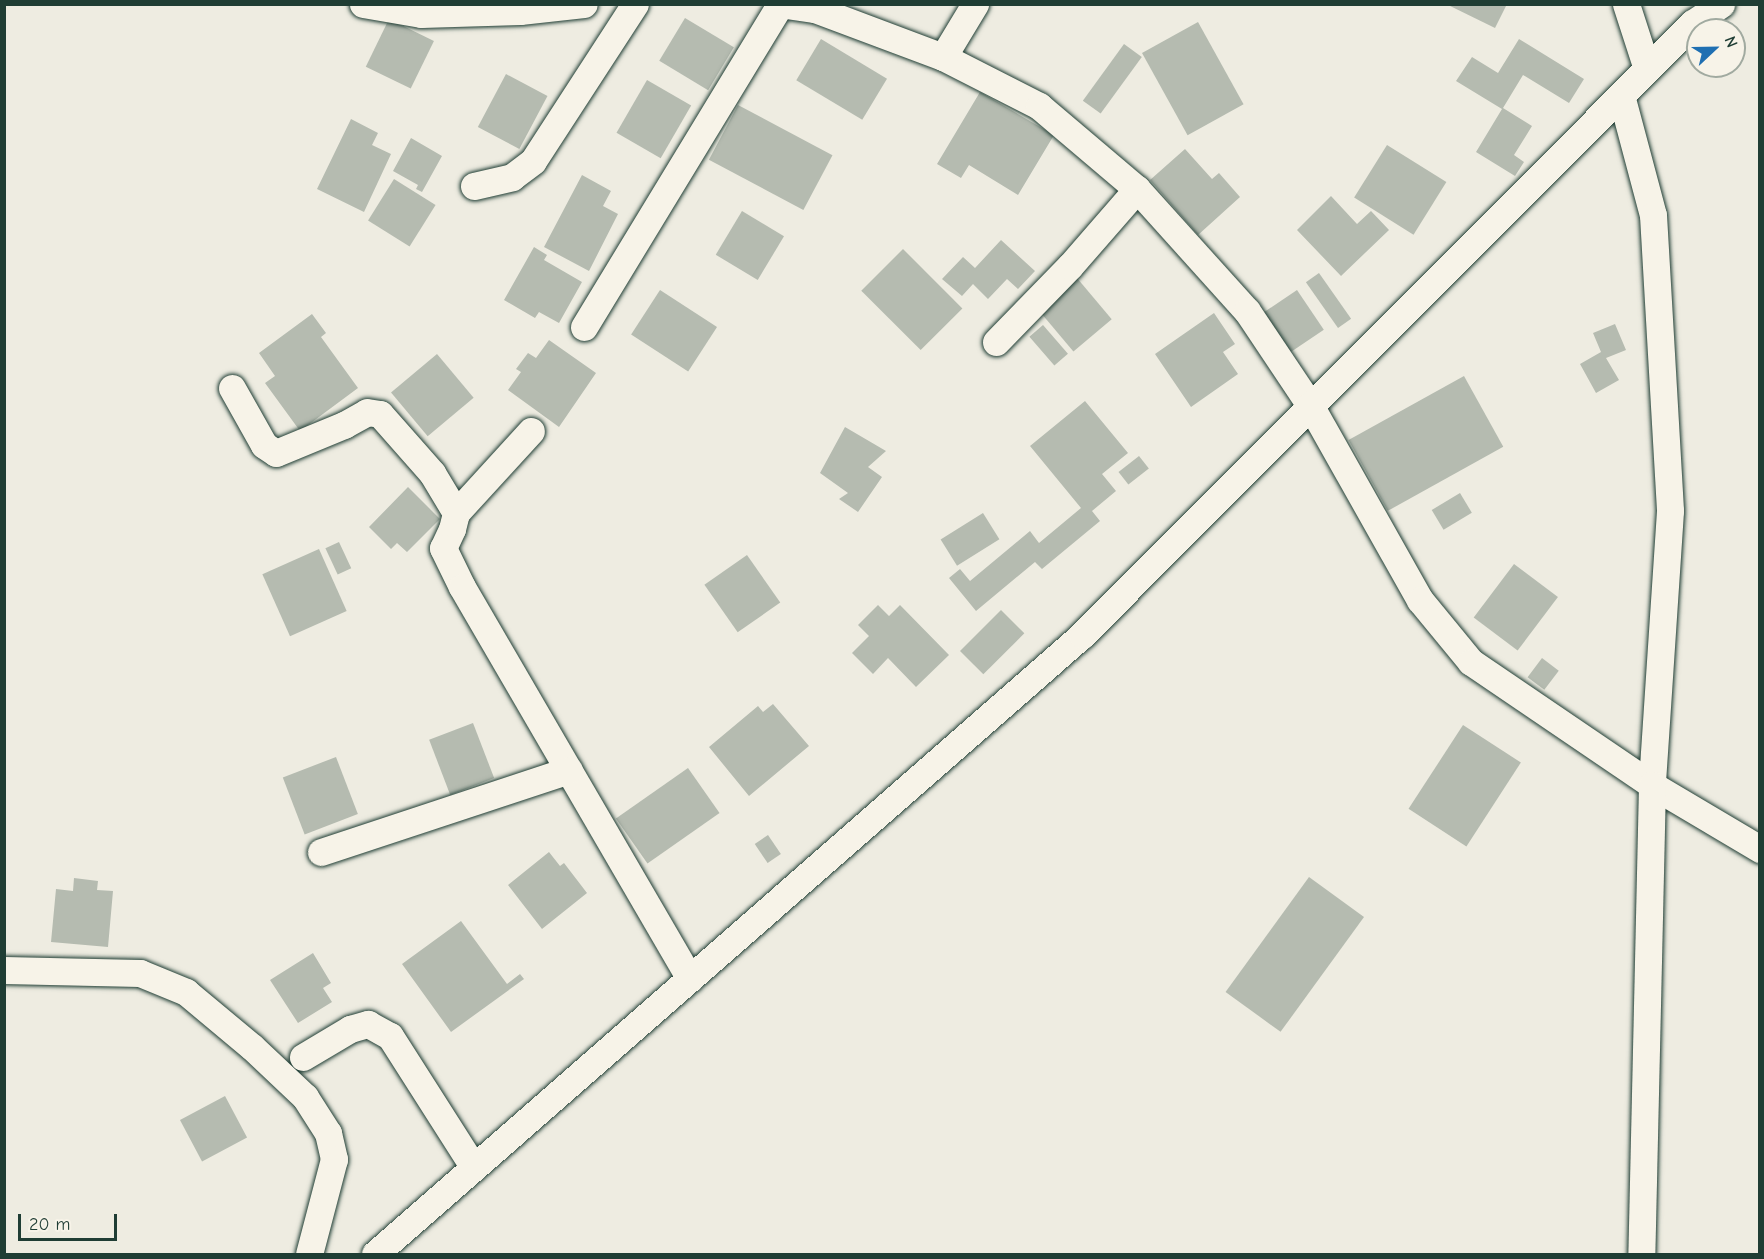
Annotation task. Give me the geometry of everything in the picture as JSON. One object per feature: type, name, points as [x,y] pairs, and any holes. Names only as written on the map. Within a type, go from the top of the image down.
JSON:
[{"type":"street","points":[[363,4],[421,14],[520,11],[584,4]]},
{"type":"street","points":[[474,186],[512,177],[533,161],[635,4]]},
{"type":"street","points":[[943,57],[975,4]]},
{"type":"street","points":[[1626,4],[1647,69]]},
{"type":"street","points":[[375,1254],[1082,635],[1693,23],[1720,4]]},
{"type":"street","points":[[584,327],[779,5],[815,9],[943,57],[1039,106],[1137,189],[1247,311],[1310,405],[1420,600],[1471,662],[1652,785],[1760,849]]},
{"type":"street","points":[[1621,95],[1653,214],[1670,511],[1652,785],[1641,1254]]},
{"type":"street","points":[[996,342],[1070,266],[1137,189]]},
{"type":"street","points":[[232,388],[264,445],[276,453],[344,425],[367,412],[380,414],[432,473],[456,513]]},
{"type":"street","points":[[531,431],[456,513],[453,529],[442,548],[462,587],[690,978]]},
{"type":"street","points":[[321,852],[569,770]]},
{"type":"street","points":[[4,970],[140,973],[186,992],[306,1097],[328,1133],[334,1160],[309,1254]]},
{"type":"street","points":[[303,1057],[350,1029],[368,1024],[390,1036],[474,1168]]},
{"type":"building","points":[[1446,4],[1507,4],[1495,28]]},
{"type":"building","points":[[685,18],[734,47],[708,90],[659,61]]},
{"type":"building","points":[[389,19],[434,41],[411,89],[366,67]]},
{"type":"building","points":[[1198,22],[1244,104],[1188,135],[1142,53]]},
{"type":"building","points":[[821,39],[887,79],[862,120],[796,80]]},
{"type":"building","points":[[1519,39],[1584,79],[1569,103],[1523,75],[1503,108],[1532,126],[1514,155],[1524,162],[1515,176],[1476,152],[1502,109],[1456,81],[1472,57],[1498,73]]},
{"type":"building","points":[[1124,44],[1142,57],[1101,114],[1083,101]]},
{"type":"building","points":[[506,74],[547,96],[519,149],[478,127]]},
{"type":"building","points":[[647,80],[691,106],[661,158],[616,133]]},
{"type":"building","points":[[980,92],[1054,135],[1018,195],[969,165],[961,178],[937,164]]},
{"type":"building","points":[[738,105],[832,155],[803,210],[709,160]]},
{"type":"building","points":[[351,119],[378,133],[372,145],[391,154],[364,212],[317,189]]},
{"type":"building","points":[[411,138],[442,156],[422,192],[416,189],[418,185],[393,171]]},
{"type":"building","points":[[1387,145],[1446,182],[1414,235],[1354,198]]},
{"type":"building","points":[[1185,149],[1212,179],[1219,173],[1240,197],[1198,235],[1150,180]]},
{"type":"building","points":[[582,175],[611,191],[603,206],[618,214],[589,271],[544,247]]},
{"type":"building","points":[[394,179],[436,205],[410,247],[368,221]]},
{"type":"building","points":[[1331,196],[1357,224],[1371,211],[1389,230],[1341,276],[1297,230]]},
{"type":"building","points":[[742,211],[784,236],[758,280],[716,255]]},
{"type":"building","points":[[1001,240],[1035,271],[1018,289],[1007,279],[988,299],[973,284],[962,296],[942,279],[963,257],[975,268]]},
{"type":"building","points":[[534,247],[547,255],[544,260],[582,282],[559,323],[539,312],[535,318],[504,300]]},
{"type":"building","points":[[903,249],[962,308],[921,350],[861,291]]},
{"type":"building","points":[[1319,273],[1351,319],[1338,328],[1306,282]]},
{"type":"building","points":[[1077,278],[1112,319],[1073,352],[1039,310]]},
{"type":"building","points":[[660,290],[717,327],[688,371],[631,334]]},
{"type":"building","points":[[1297,290],[1324,330],[1285,356],[1258,316]]},
{"type":"building","points":[[1214,313],[1235,344],[1223,352],[1238,374],[1191,407],[1155,354]]},
{"type":"building","points":[[312,314],[326,333],[321,337],[358,388],[300,431],[265,383],[275,376],[259,353]]},
{"type":"building","points":[[1615,324],[1626,350],[1606,358],[1619,380],[1596,393],[1580,364],[1601,352],[1593,333]]},
{"type":"building","points":[[1043,325],[1068,354],[1054,365],[1029,337]]},
{"type":"building","points":[[549,340],[596,373],[559,427],[508,390],[521,372],[516,369],[528,353],[536,358]]},
{"type":"building","points":[[437,354],[474,398],[428,436],[391,393]]},
{"type":"building","points":[[1464,376],[1503,447],[1388,511],[1349,440]]},
{"type":"building","points":[[1085,401],[1128,453],[1102,474],[1116,491],[1092,511],[1100,521],[1042,569],[1035,562],[976,611],[949,578],[960,569],[970,581],[1030,531],[1039,543],[1081,508],[1030,446]]},
{"type":"building","points":[[845,427],[886,451],[868,467],[882,477],[858,512],[839,499],[848,493],[820,473]]},
{"type":"building","points":[[1139,456],[1149,469],[1128,485],[1119,472]]},
{"type":"building","points":[[408,487],[440,519],[407,552],[397,543],[391,549],[369,527]]},
{"type":"building","points":[[1460,493],[1472,513],[1444,530],[1432,510]]},
{"type":"building","points":[[983,513],[999,539],[957,566],[941,539]]},
{"type":"building","points":[[339,542],[351,568],[338,575],[325,548]]},
{"type":"building","points":[[319,549],[347,611],[290,636],[262,574]]},
{"type":"building","points":[[747,555],[780,603],[738,632],[704,585]]},
{"type":"building","points":[[1514,564],[1558,597],[1518,651],[1474,618]]},
{"type":"building","points":[[878,605],[889,616],[900,605],[949,655],[916,687],[888,658],[873,674],[852,653],[869,636],[858,625]]},
{"type":"building","points":[[1001,610],[1024,633],[983,674],[960,651]]},
{"type":"building","points":[[1542,658],[1559,671],[1544,690],[1528,677]]},
{"type":"building","points":[[773,704],[809,746],[749,796],[709,747],[758,706],[763,712]]},
{"type":"building","points":[[473,723],[494,778],[450,795],[429,740]]},
{"type":"building","points":[[1463,725],[1521,763],[1466,846],[1409,809]]},
{"type":"building","points":[[336,757],[358,814],[305,834],[283,777]]},
{"type":"building","points":[[688,768],[720,813],[647,864],[616,818]]},
{"type":"building","points":[[768,835],[781,854],[768,863],[755,844]]},
{"type":"building","points":[[549,852],[560,866],[564,863],[587,893],[542,929],[508,885]]},
{"type":"building","points":[[1309,877],[1364,917],[1281,1032],[1226,992]]},
{"type":"building","points":[[74,878],[98,881],[97,890],[113,891],[108,947],[51,942],[56,889],[73,891]]},
{"type":"building","points":[[461,921],[507,984],[520,974],[524,979],[451,1032],[402,964]]},
{"type":"building","points":[[313,953],[331,983],[323,988],[332,1002],[298,1023],[270,980]]},
{"type":"building","points":[[225,1096],[247,1137],[202,1161],[180,1120]]}]
